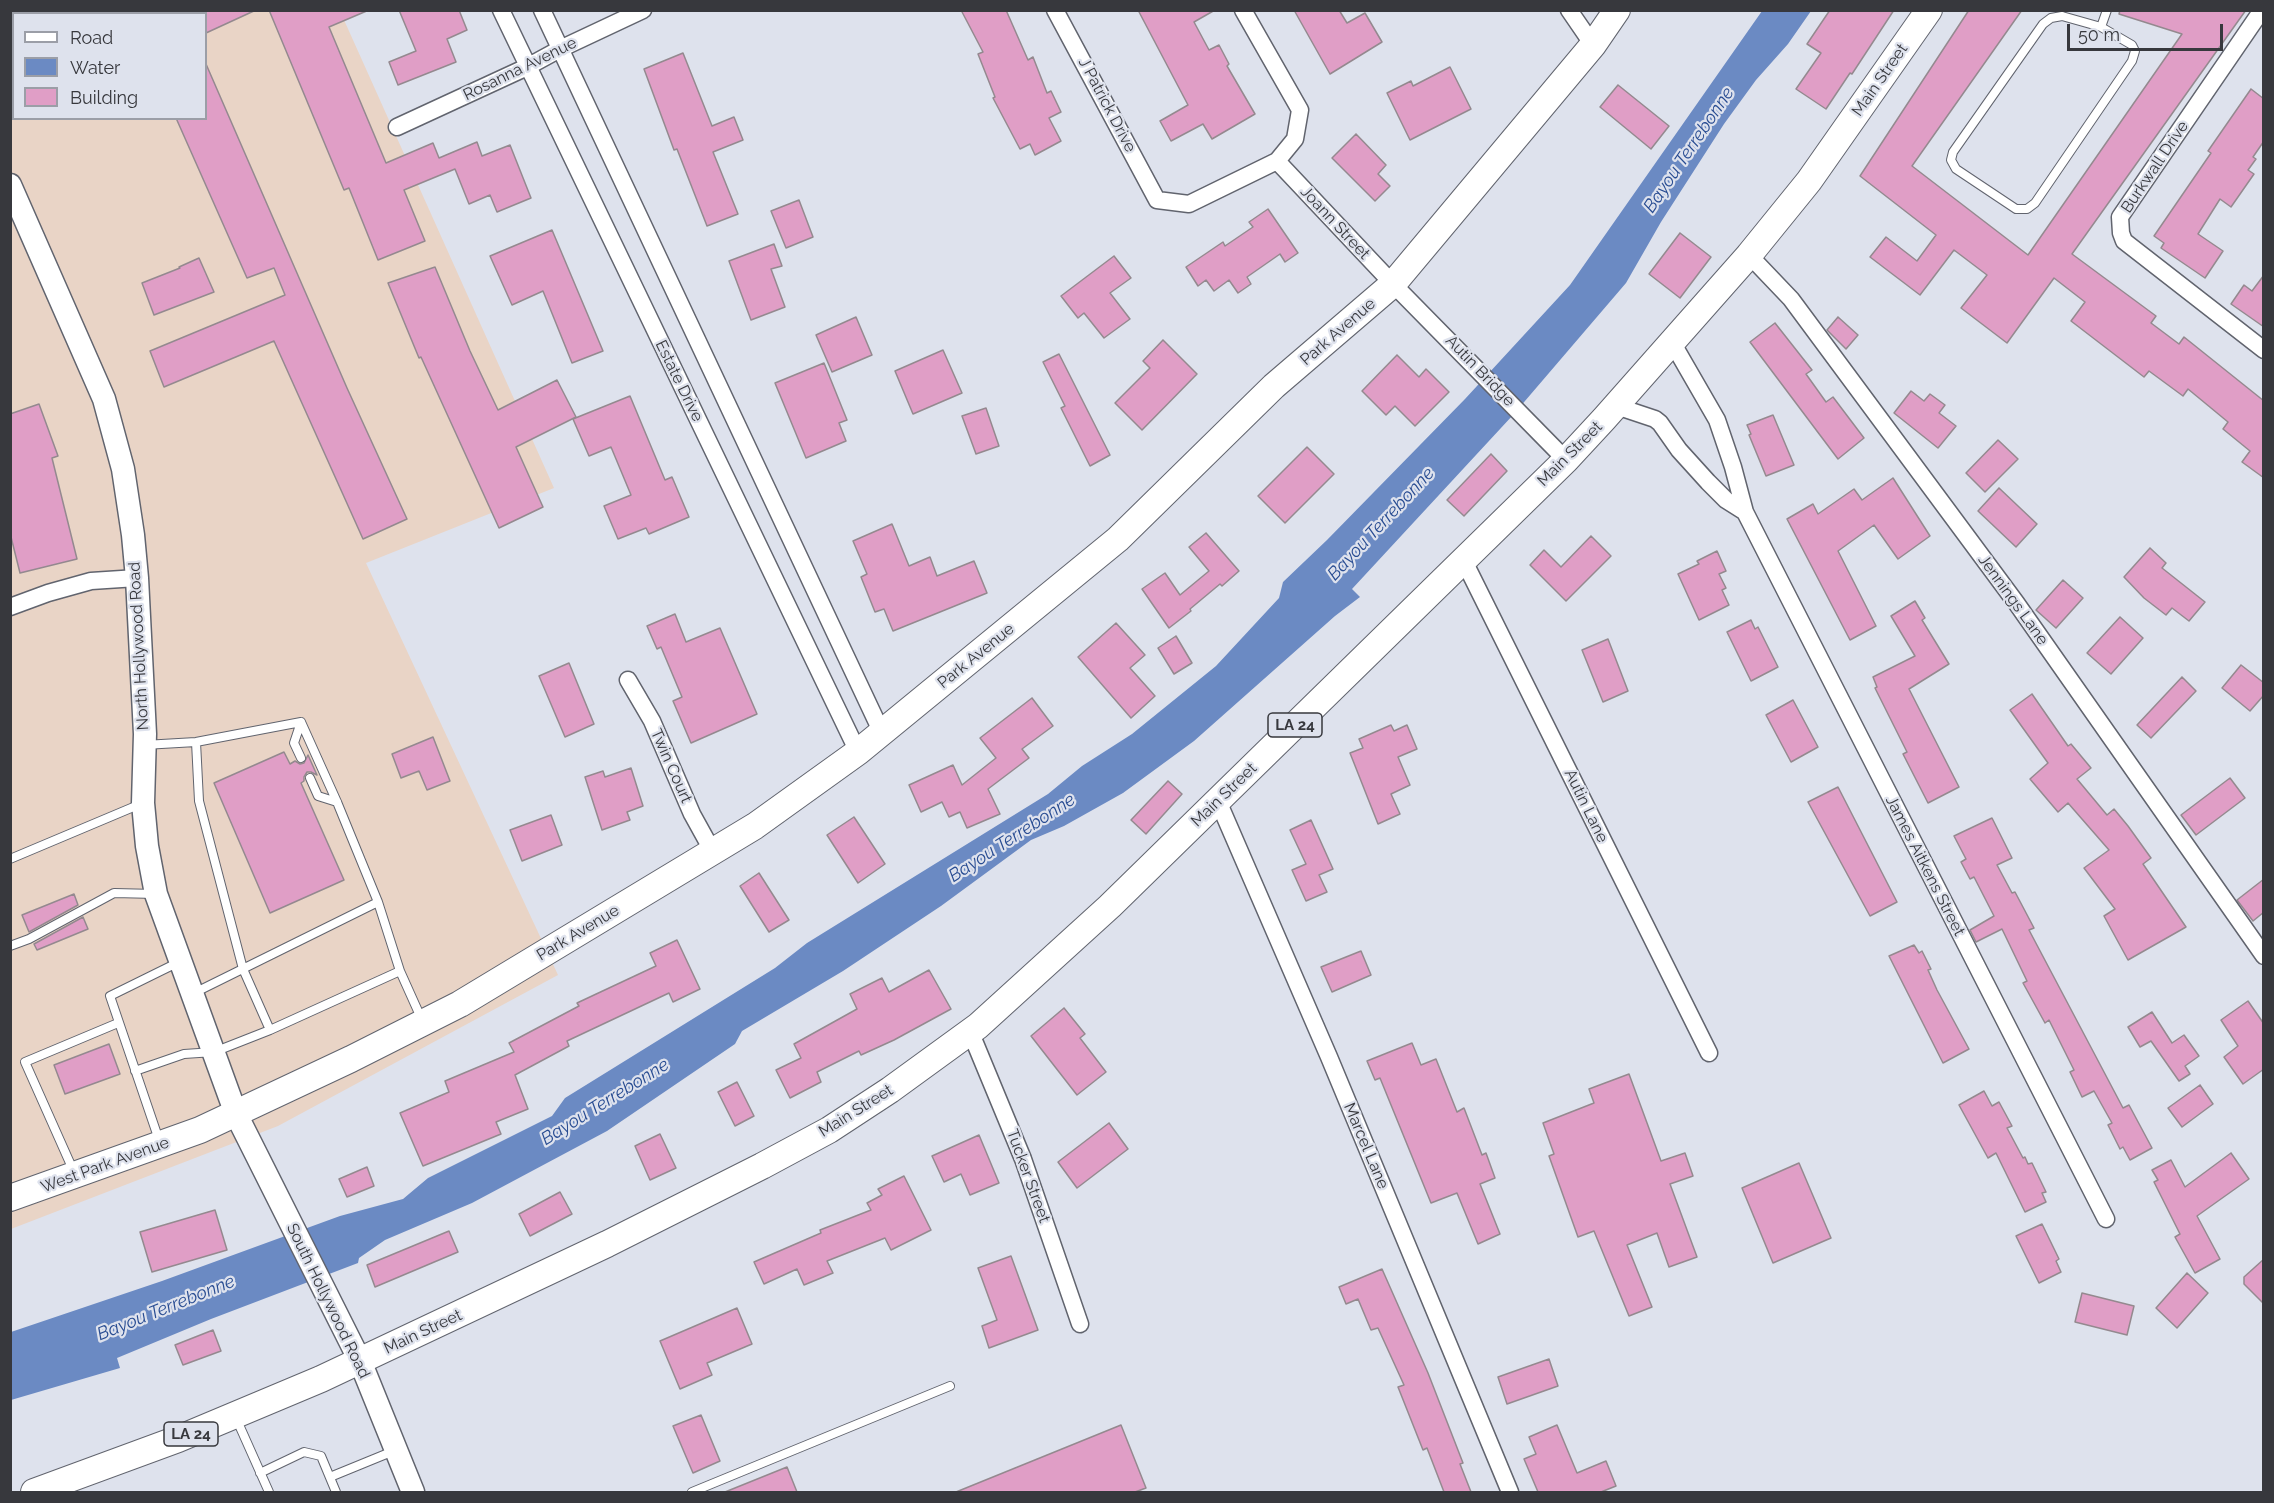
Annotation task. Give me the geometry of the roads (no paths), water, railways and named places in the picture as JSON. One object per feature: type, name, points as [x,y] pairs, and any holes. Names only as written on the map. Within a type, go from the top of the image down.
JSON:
[{"type":"main road","name":"Park Avenue","points":[[200,1130],[460,1004],[755,826],[858,752],[1119,539],[1275,387],[1393,284],[1593,45],[1617,10]]},
{"type":"main road","name":"Main Street","points":[[353,1365],[597,1249],[762,1166],[828,1130],[882,1096],[970,1031],[1110,906],[1566,460],[1749,255],[1809,181],[1929,10]]},
{"type":"main road","name":"North Hollywood Road","points":[[10,185],[104,399],[123,469],[137,578],[144,746],[143,803],[147,846],[156,894],[236,1114]]},
{"type":"main road","name":"South Hollywood Road","points":[[236,1114],[342,1324],[353,1365],[396,1450],[413,1492]]},
{"type":"main road","name":"West Park Avenue","points":[[10,1198],[200,1130]]},
{"type":"main road","name":"LA 24","points":[[34,1492],[178,1439],[353,1365]]},
{"type":"street","name":"Estate Drive","points":[[501,10],[858,752]]},
{"type":"street","name":"Estate Drive","points":[[542,10],[882,733]]},
{"type":"street","name":"Rosanna Avenue","points":[[397,127],[643,10]]},
{"type":"street","name":"J Patrick Drive","points":[[1055,10],[1157,200],[1189,204],[1277,161]]},
{"type":"street","points":[[1243,10],[1300,110],[1295,139],[1277,161]]},
{"type":"street","points":[[1569,10],[1593,45]]},
{"type":"street","name":"Burkwall Drive","points":[[2262,10],[2120,217],[2124,241],[2264,350]]},
{"type":"street","name":"Joann Street","points":[[1277,161],[1393,284]]},
{"type":"street","name":"Jennings Lane","points":[[1749,255],[1791,299],[2017,604],[2264,956]]},
{"type":"street","name":"Autin Bridge","points":[[1393,284],[1566,460]]},
{"type":"street","name":"James Aitkens Street","points":[[1672,342],[1717,420],[1745,512],[2106,1220]]},
{"type":"street","name":"James Aitkens Street","points":[[1616,406],[1655,419],[1660,423],[1679,450],[1708,482],[1726,500],[1745,512]]},
{"type":"street","name":"Autin Lane","points":[[1463,559],[1709,1053]]},
{"type":"street","points":[[10,607],[48,592],[91,582],[137,578]]},
{"type":"street","name":"Twin Court","points":[[628,680],[652,721],[692,814],[713,852]]},
{"type":"street","name":"Marcel Lane","points":[[1218,801],[1329,1057],[1510,1492]]},
{"type":"street","name":"Tucker Street","points":[[970,1031],[1023,1159],[1080,1324]]},
{"type":"lane","points":[[2101,27],[2108,10]]},
{"type":"lane","points":[[2062,16],[2101,27],[2132,45],[2135,51],[2132,61],[2035,203],[2027,209],[2016,209],[1956,169],[1951,160],[1953,152],[2043,24],[2051,18],[2062,16]]},
{"type":"lane","points":[[144,746],[196,742],[301,722]]},
{"type":"lane","points":[[301,722],[294,743],[301,758]]},
{"type":"lane","points":[[301,722],[378,902],[400,971],[423,1023]]},
{"type":"lane","points":[[196,742],[199,801],[243,969],[270,1030]]},
{"type":"lane","points":[[310,778],[318,796],[337,802]]},
{"type":"lane","points":[[10,859],[143,803]]},
{"type":"lane","points":[[10,946],[67,920],[114,893],[156,894]]},
{"type":"lane","points":[[192,994],[378,902]]},
{"type":"lane","points":[[160,1144],[110,996],[179,962]]},
{"type":"lane","points":[[135,1071],[184,1054],[214,1052],[270,1030],[400,971]]},
{"type":"lane","points":[[76,1176],[25,1062],[118,1023]]},
{"type":"lane","points":[[692,1492],[950,1386]]},
{"type":"lane","points":[[235,1415],[269,1492]]},
{"type":"lane","points":[[330,1477],[396,1450]]},
{"type":"lane","points":[[260,1473],[304,1452],[321,1456],[336,1492]]},
{"type":"water","name":"Bayou Terrebonne","points":[[1762,11],[1811,11],[1788,44],[1756,80],[1724,124],[1661,222],[1626,283],[1513,415],[1352,589],[1360,597],[1335,616],[1194,741],[1123,793],[1064,826],[1031,840],[941,906],[843,971],[742,1031],[735,1044],[607,1131],[472,1203],[385,1240],[359,1258],[358,1263],[211,1319],[117,1358],[120,1368],[11,1400],[11,1332],[162,1281],[340,1216],[403,1199],[428,1178],[552,1116],[565,1098],[775,968],[807,943],[1048,794],[1082,766],[1132,734],[1216,666],[1279,598],[1283,582],[1465,399],[1570,285]]}]
